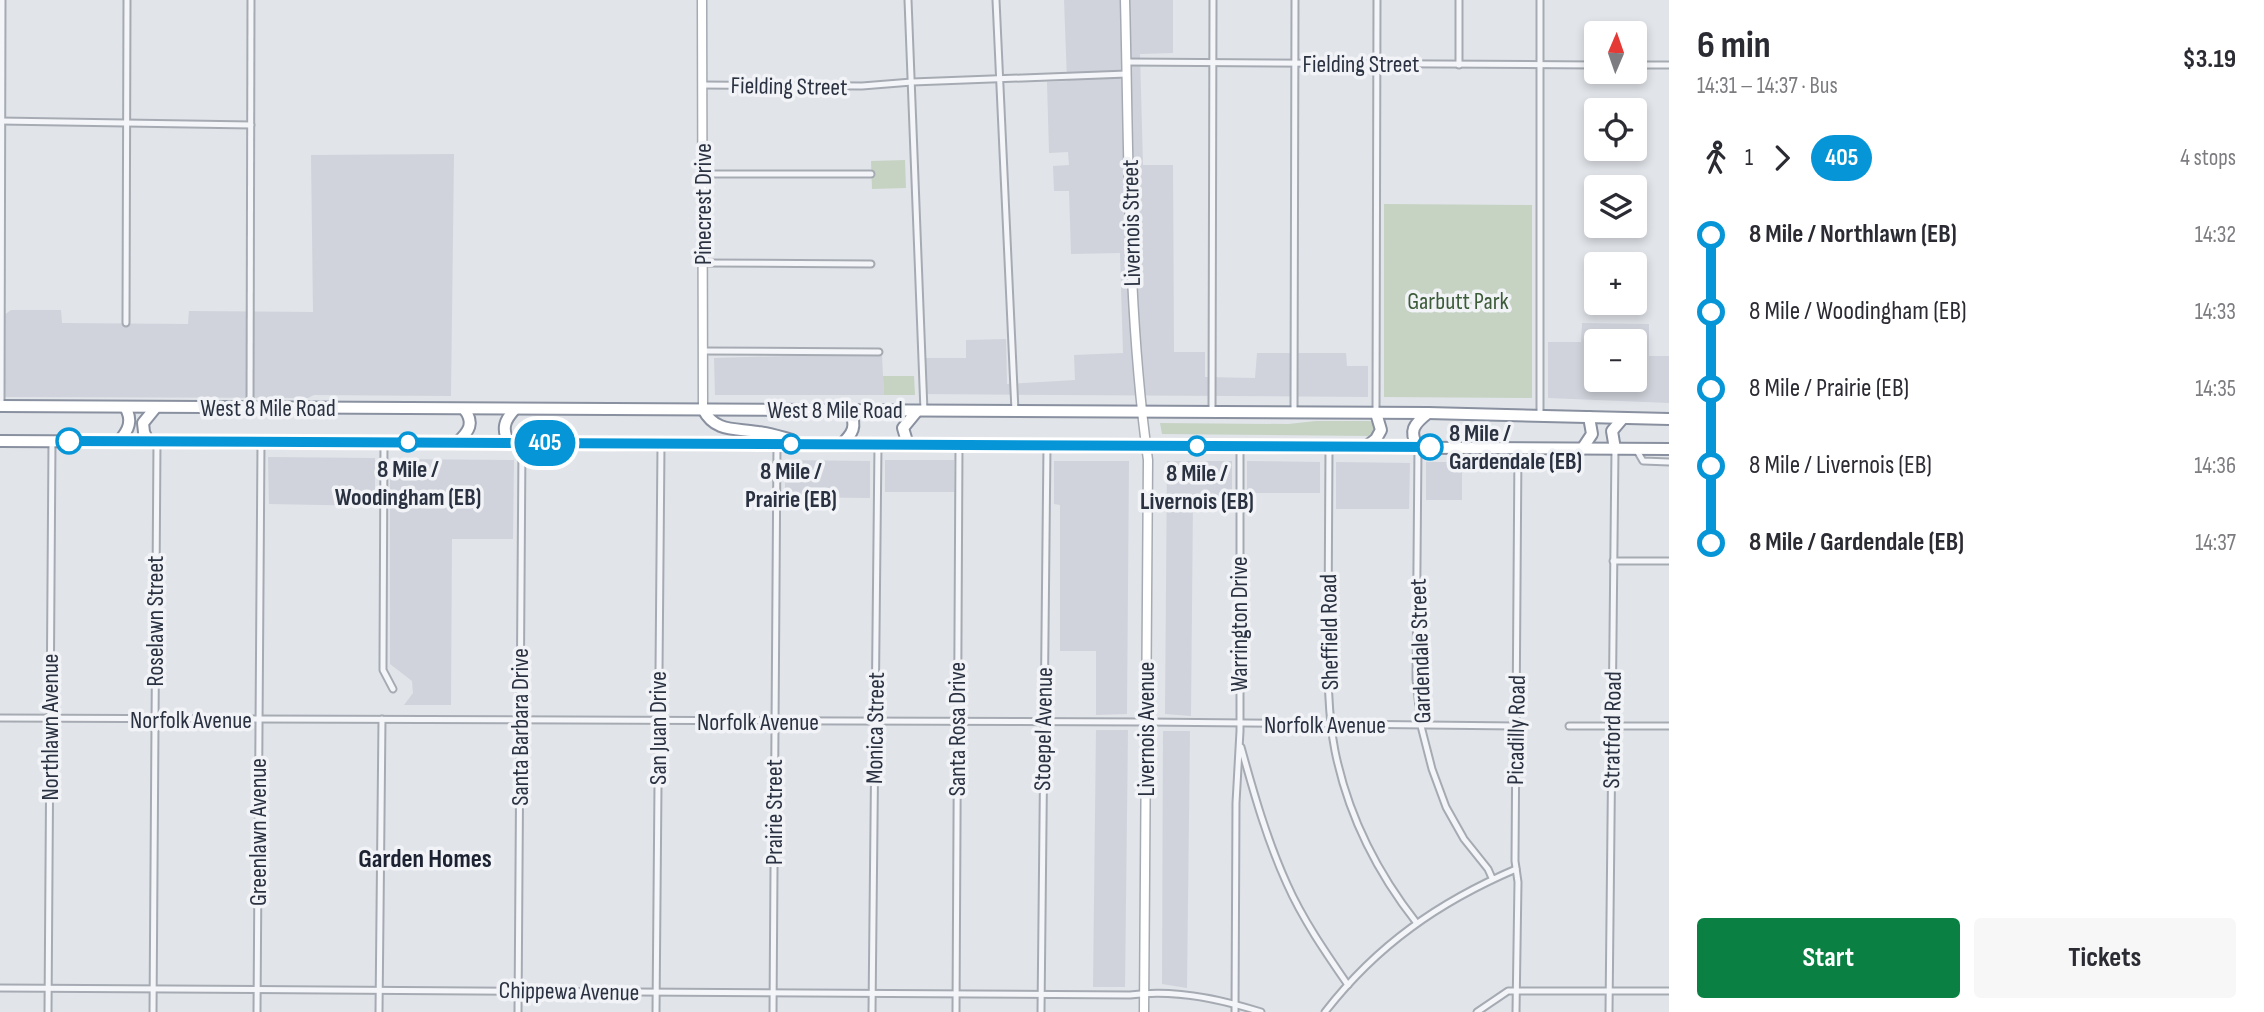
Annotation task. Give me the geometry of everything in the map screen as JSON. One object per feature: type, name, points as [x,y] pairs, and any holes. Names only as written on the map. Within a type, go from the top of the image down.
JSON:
[{"type":"highway","name":"West 8 Mile Road","points":[[0,406],[1428,413],[1669,419]]},
{"type":"highway","points":[[119,441],[130,424],[125,407]]},
{"type":"highway","points":[[153,441],[144,432],[143,423],[156,407]]},
{"type":"highway","points":[[458,442],[470,425],[469,416],[464,409]]},
{"type":"highway","points":[[509,443],[504,426],[515,409]]},
{"type":"highway","points":[[703,409],[712,421],[726,429],[757,431],[811,444]]},
{"type":"highway","points":[[841,444],[855,428],[850,411]]},
{"type":"highway","points":[[908,445],[903,428],[908,419],[921,411]]},
{"type":"highway","points":[[1366,447],[1380,435],[1376,413]]},
{"type":"highway","points":[[1418,447],[1413,440],[1412,431],[1418,421],[1428,413]]},
{"type":"highway","points":[[1582,449],[1592,434],[1589,417]]},
{"type":"highway","points":[[1615,449],[1612,431],[1623,418]]},
{"type":"highway","points":[[0,441],[1669,450]]},
{"type":"street","points":[[0,406],[2,0]]},
{"type":"street","points":[[126,323],[127,0]]},
{"type":"street","points":[[250,407],[251,0]]},
{"type":"street","name":"Pinecrest Drive","points":[[702,0],[703,409]]},
{"type":"street","points":[[908,0],[921,411]]},
{"type":"street","points":[[996,0],[1015,411]]},
{"type":"street","name":"Livernois Street","points":[[1125,0],[1132,298],[1146,446]]},
{"type":"street","points":[[1212,412],[1213,0]]},
{"type":"street","points":[[1294,413],[1295,0]]},
{"type":"street","points":[[1376,413],[1377,0]]},
{"type":"street","points":[[1459,0],[1459,65]]},
{"type":"street","points":[[1539,415],[1540,0]]},
{"type":"street","name":"Fielding Street","points":[[1127,62],[1584,65]]},
{"type":"street","points":[[1647,65],[1669,65]]},
{"type":"street","name":"Fielding Street","points":[[702,85],[862,86],[1127,74]]},
{"type":"street","points":[[1,121],[251,125]]},
{"type":"street","points":[[703,174],[871,174]]},
{"type":"street","points":[[703,263],[871,264]]},
{"type":"street","points":[[703,351],[879,352]]},
{"type":"street","name":"Northlawn Avenue","points":[[48,1012],[51,441]]},
{"type":"street","name":"Roselawn Street","points":[[153,441],[153,1012]]},
{"type":"street","name":"Greenlawn Avenue","points":[[257,1012],[261,442]]},
{"type":"street","points":[[384,442],[383,670],[393,689]]},
{"type":"street","name":"Santa Barbara Drive","points":[[518,1012],[522,443]]},
{"type":"street","name":"San Juan Drive","points":[[656,1012],[661,443]]},
{"type":"street","name":"Prairie Street","points":[[773,1012],[777,444]]},
{"type":"street","name":"Monica Street","points":[[872,1012],[878,445]]},
{"type":"street","name":"Santa Rosa Drive","points":[[956,1012],[959,446]]},
{"type":"street","name":"Stoepel Avenue","points":[[1041,1012],[1047,446]]},
{"type":"street","name":"Livernois Avenue","points":[[1144,1012],[1149,460],[1146,446]]},
{"type":"street","name":"Warrington Drive","points":[[1235,1012],[1236,803],[1240,724],[1240,446]]},
{"type":"street","name":"Sheffield Road","points":[[1329,447],[1328,653],[1332,725],[1342,778],[1360,831],[1380,871],[1416,922]]},
{"type":"street","name":"Gardendale Street","points":[[1418,447],[1416,679],[1421,726],[1432,769],[1446,807],[1464,839],[1492,878]]},
{"type":"street","name":"Picadilly Road","points":[[1516,1012],[1518,448]]},
{"type":"street","name":"Stratford Road","points":[[1609,1012],[1615,449]]},
{"type":"street","points":[[1636,449],[1643,461],[1669,463]]},
{"type":"street","points":[[1613,561],[1669,561]]},
{"type":"street","name":"Norfolk Avenue","points":[[0,718],[1516,726]]},
{"type":"street","points":[[379,1012],[382,719]]},
{"type":"street","points":[[1569,726],[1669,726]]},
{"type":"street","points":[[1239,743],[1265,829],[1287,886],[1318,941],[1348,985]]},
{"type":"street","points":[[1325,1012],[1379,954],[1416,922],[1492,878],[1516,869]]},
{"type":"street","name":"Chippewa Avenue","points":[[0,988],[1144,993],[1189,996],[1235,1004],[1261,1012]]},
{"type":"street","points":[[1477,1012],[1508,991],[1517,990],[1669,991]]},
{"type":"shaded area","points":[[1064,0],[1173,0],[1173,53],[1140,54],[1143,165],[1173,165],[1174,352],[1205,352],[1205,377],[1255,378],[1257,353],[1346,353],[1347,366],[1368,366],[1368,397],[920,394],[919,358],[966,358],[966,340],[1006,339],[1007,384],[1075,380],[1074,355],[1123,353],[1120,253],[1071,254],[1069,191],[1054,191],[1053,166],[1069,165],[1068,152],[1049,153],[1047,82],[1067,81]]},
{"type":"shaded area","points":[[454,154],[451,396],[0,397],[0,318],[11,310],[61,310],[62,323],[188,324],[189,311],[313,312],[311,155]]},
{"type":"shaded area","points":[[1582,323],[1649,324],[1649,356],[1669,356],[1669,403],[1548,398],[1548,342],[1581,342]]},
{"type":"shaded area","points":[[882,356],[884,395],[715,395],[714,358]]},
{"type":"shaded area","points":[[268,457],[375,458],[375,506],[269,504]]},
{"type":"shaded area","points":[[390,459],[514,460],[513,539],[452,539],[451,705],[404,705],[413,693],[412,681],[390,664]]},
{"type":"shaded area","points":[[785,460],[870,461],[870,498],[785,497]]},
{"type":"shaded area","points":[[885,460],[954,460],[954,492],[885,492]]},
{"type":"shaded area","points":[[1054,461],[1129,461],[1127,714],[1096,715],[1096,651],[1060,651],[1060,505],[1054,504]]},
{"type":"shaded area","points":[[1167,461],[1232,461],[1232,499],[1193,499],[1191,716],[1165,714]]},
{"type":"shaded area","points":[[1247,461],[1320,462],[1320,493],[1247,493]]},
{"type":"shaded area","points":[[1336,462],[1410,463],[1409,509],[1336,509]]},
{"type":"shaded area","points":[[1426,462],[1462,462],[1462,500],[1426,500]]},
{"type":"shaded area","points":[[1096,730],[1128,730],[1125,987],[1093,987]]},
{"type":"shaded area","points":[[1163,731],[1190,731],[1187,988],[1162,984]]},
{"type":"green space","points":[[905,160],[906,188],[872,189],[871,161]]},
{"type":"green space","name":"Garbutt Park","points":[[1384,204],[1532,205],[1532,398],[1384,397]]},
{"type":"green space","points":[[883,376],[914,376],[915,395],[884,395]]},
{"type":"green space","points":[[1369,421],[1374,422],[1376,428],[1368,436],[1162,434],[1160,423],[1288,424]]},
{"type":"bus line","name":"405","points":[[69,441],[1430,447]]},
{"type":"place","name":"8 Mile / Woodingham (EB)","points":[[408,442]]},
{"type":"place","name":"8 Mile / Prairie (EB)","points":[[791,444]]},
{"type":"place","name":"8 Mile / Livernois (EB)","points":[[1197,446]]},
{"type":"place","name":"8 Mile / Gardendale (EB)","points":[[1430,447]]},
{"type":"district","name":"Garden Homes","points":[[425,858]]}]
